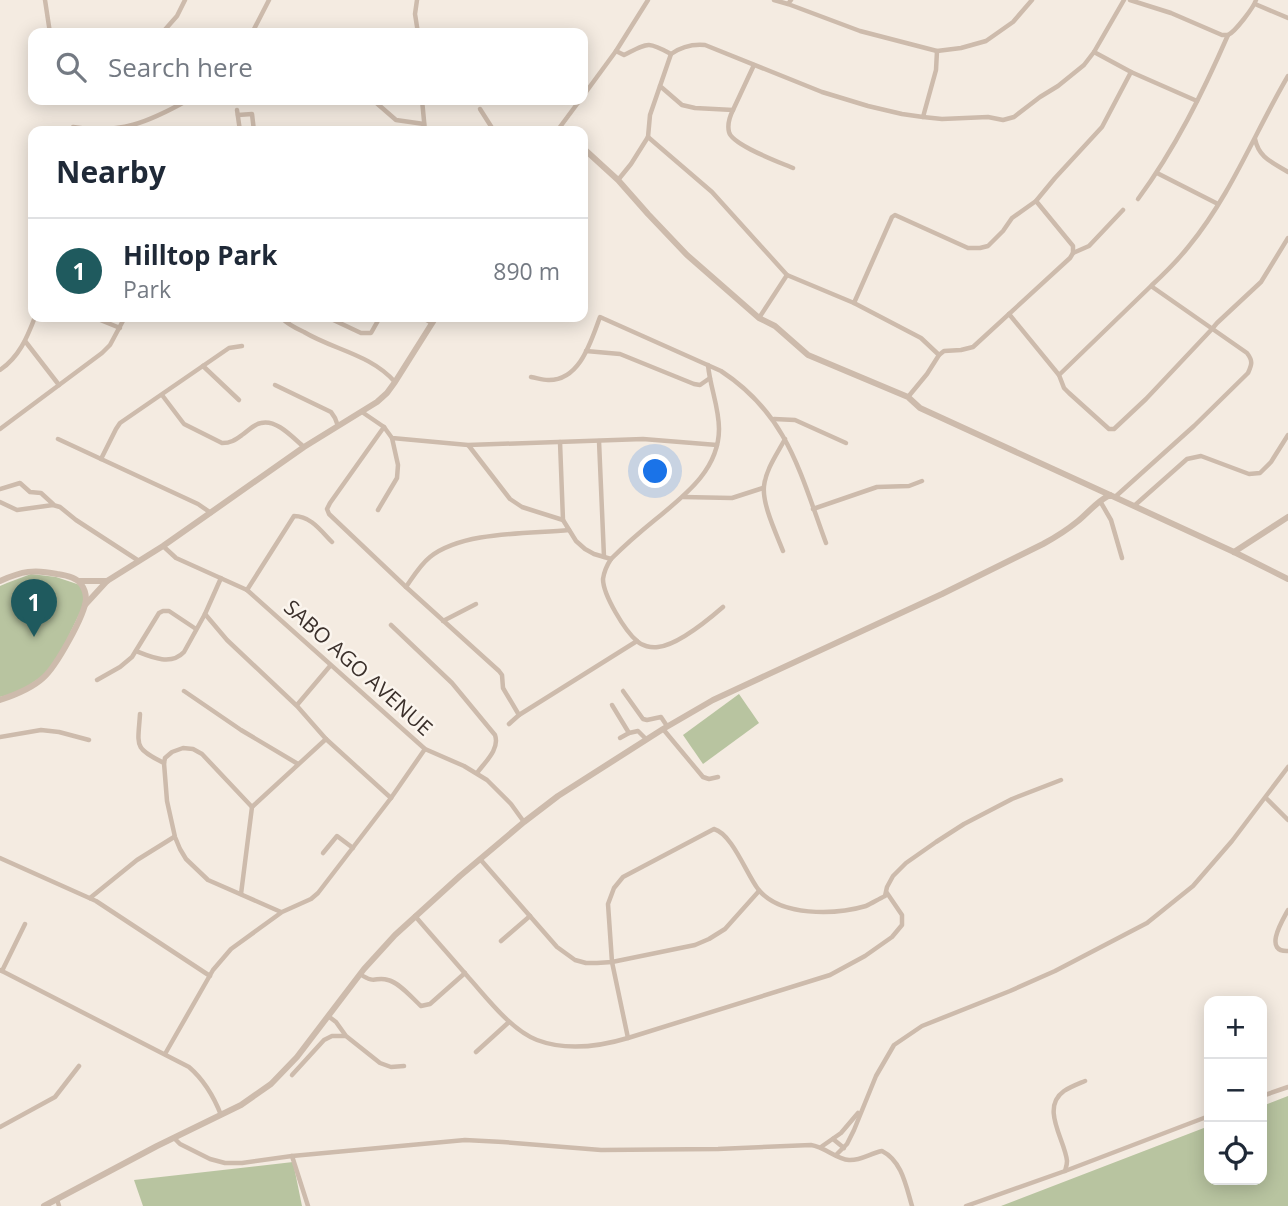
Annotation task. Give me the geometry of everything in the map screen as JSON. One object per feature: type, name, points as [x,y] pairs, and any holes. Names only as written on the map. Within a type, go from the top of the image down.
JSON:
[{"type":"street","points":[[45,0],[49,28]]},
{"type":"street","points":[[166,28],[177,16],[185,0]]},
{"type":"street","points":[[255,28],[269,0]]},
{"type":"street","points":[[416,0],[417,28]]},
{"type":"street","points":[[588,89],[616,51],[648,0]]},
{"type":"street","points":[[774,0],[790,2],[860,30],[937,51],[986,41],[1013,22],[1032,0]]},
{"type":"street","points":[[618,180],[648,137],[650,115],[671,54],[676,51],[705,45],[840,98],[902,114],[942,119],[1010,119],[1073,76],[1088,61],[1124,0]]},
{"type":"street","points":[[1130,0],[1171,13],[1222,35],[1234,30],[1255,2],[1288,18]]},
{"type":"street","points":[[1138,199],[1157,173],[1197,101],[1228,34]]},
{"type":"street","points":[[616,51],[624,55],[644,45],[654,44],[671,54]]},
{"type":"street","points":[[923,117],[936,71],[937,51]]},
{"type":"street","points":[[1094,52],[1131,72],[1197,101]]},
{"type":"street","points":[[754,65],[733,110],[728,131],[736,142],[793,168]]},
{"type":"street","points":[[854,303],[895,215],[968,248],[988,246],[1012,218],[1036,201],[1102,127],[1131,72]]},
{"type":"street","points":[[1059,375],[1189,246],[1218,204],[1288,76]]},
{"type":"street","points":[[660,86],[682,106],[733,110]]},
{"type":"street","points":[[129,126],[161,116],[180,105]]},
{"type":"street","points":[[379,105],[396,120],[424,124],[422,105]]},
{"type":"street","points":[[561,126],[576,105]]},
{"type":"street","points":[[481,109],[491,126]]},
{"type":"street","points":[[239,126],[237,113],[252,114],[253,126]]},
{"type":"street","points":[[648,137],[712,192],[787,275],[854,303],[921,338],[939,355]]},
{"type":"street","points":[[1255,138],[1257,150],[1288,172]]},
{"type":"street","points":[[588,153],[618,180],[687,255],[759,318],[775,326],[808,355],[908,397],[920,408],[1288,579]]},
{"type":"street","points":[[1157,173],[1218,204]]},
{"type":"street","points":[[908,397],[939,355],[944,351],[973,347],[1070,258],[1073,246],[1036,201]]},
{"type":"street","points":[[1073,253],[1089,246],[1123,210]]},
{"type":"street","points":[[1009,314],[1059,375],[1069,393],[1109,429],[1114,429],[1261,282],[1288,238]]},
{"type":"street","points":[[759,318],[787,275]]},
{"type":"street","points":[[44,1206],[58,1203],[174,1138],[240,1105],[271,1084],[297,1057],[360,974],[391,940],[480,859],[558,796],[665,727],[713,700],[1037,548],[1069,528],[1100,501],[1113,496],[1194,426],[1248,373],[1252,364],[1247,353],[1151,286]]},
{"type":"street","points":[[531,377],[551,380],[568,375],[577,367],[586,351],[600,317],[708,364],[737,381],[773,419],[794,457],[826,543]]},
{"type":"street","points":[[0,370],[16,356],[33,322]]},
{"type":"street","points":[[105,322],[120,328]]},
{"type":"street","points":[[0,429],[102,353],[110,345],[123,322]]},
{"type":"street","points":[[287,322],[311,337],[373,363],[395,383]]},
{"type":"street","points":[[337,322],[366,334],[371,333],[378,322]]},
{"type":"street","points":[[0,700],[19,693],[42,679],[52,668],[64,650],[85,605],[107,582],[387,393],[433,322]]},
{"type":"street","points":[[25,341],[60,385]]},
{"type":"street","points":[[101,459],[120,423],[229,348],[242,346]]},
{"type":"street","points":[[586,351],[620,354],[694,384],[700,385],[709,378]]},
{"type":"street","points":[[708,364],[719,430],[710,464],[702,478],[611,559],[603,580],[605,593],[637,641],[652,647],[671,643],[705,623],[723,607]]},
{"type":"street","points":[[203,366],[239,400]]},
{"type":"street","points":[[275,385],[331,412],[338,427]]},
{"type":"street","points":[[162,395],[184,424],[222,443],[235,440],[264,422],[283,429],[304,447]]},
{"type":"street","points":[[362,412],[384,427],[392,438],[399,472],[378,510]]},
{"type":"street","points":[[773,419],[795,420],[846,443]]},
{"type":"street","points":[[384,427],[330,503],[328,514],[499,671],[503,688],[519,715]]},
{"type":"street","points":[[1135,506],[1187,459],[1202,456],[1249,474],[1260,473],[1271,462],[1288,435]]},
{"type":"street","points":[[392,438],[468,445],[643,439],[717,445]]},
{"type":"street","points":[[58,439],[198,504],[211,513]]},
{"type":"street","points":[[783,551],[767,506],[764,488],[769,468],[785,439]]},
{"type":"street","points":[[599,440],[604,557]]},
{"type":"street","points":[[560,442],[563,520],[585,549],[611,559]]},
{"type":"street","points":[[468,445],[510,499],[522,507],[563,520]]},
{"type":"street","points":[[813,509],[877,487],[909,486],[922,481]]},
{"type":"street","points":[[0,488],[20,483],[30,492],[41,493],[53,505]]},
{"type":"street","points":[[682,497],[732,498],[764,488]]},
{"type":"street","points":[[1100,501],[1111,520],[1122,558]]},
{"type":"street","points":[[0,502],[17,510],[53,505],[60,507],[139,561]]},
{"type":"street","points":[[247,590],[294,516],[310,520],[332,542]]},
{"type":"street","points":[[1234,552],[1288,517]]},
{"type":"street","points":[[406,587],[430,557],[465,540],[569,530]]},
{"type":"street","name":"SABO AGO AVENUE","points":[[163,546],[176,558],[247,590],[425,749],[487,780],[511,804],[524,822]]},
{"type":"street","points":[[0,580],[29,570],[41,570],[80,581],[107,582]]},
{"type":"street","points":[[136,651],[154,658],[180,657],[205,614],[221,578]]},
{"type":"street","points":[[80,581],[86,592],[85,605]]},
{"type":"street","points":[[443,621],[476,604]]},
{"type":"street","points":[[97,680],[120,667],[136,651],[159,613],[169,611],[197,629]]},
{"type":"street","points":[[205,614],[227,640],[297,706],[326,739],[391,798]]},
{"type":"street","points":[[391,625],[452,683],[495,735],[496,747],[477,773]]},
{"type":"street","points":[[509,724],[519,715],[637,641]]},
{"type":"street","points":[[297,706],[330,666]]},
{"type":"street","points":[[184,691],[258,741],[298,764]]},
{"type":"street","points":[[623,691],[643,719],[661,717],[665,727],[703,777],[718,778]]},
{"type":"street","points":[[612,705],[629,733]]},
{"type":"street","points":[[139,714],[140,748],[146,755],[164,763]]},
{"type":"street","points":[[0,737],[40,730],[89,740]]},
{"type":"street","points":[[620,738],[638,731],[646,739]]},
{"type":"street","points":[[241,894],[252,807],[326,739]]},
{"type":"street","points":[[252,807],[202,754],[183,748],[165,758],[164,780],[174,837],[186,859],[217,884],[282,912]]},
{"type":"street","points":[[165,1054],[210,976],[231,949],[282,912],[318,893],[425,749]]},
{"type":"street","points":[[836,1156],[854,1130],[876,1076],[894,1045],[922,1026],[1055,971],[1147,923],[1193,886],[1232,841],[1288,767]]},
{"type":"street","points":[[415,916],[522,1032],[536,1040],[556,1045],[596,1046],[830,975],[865,956],[892,937],[902,925],[902,915],[887,893],[887,887],[893,876],[906,863],[964,824],[1012,799],[1061,780]]},
{"type":"street","points":[[1266,798],[1288,820]]},
{"type":"street","points":[[628,1038],[612,962],[608,904],[614,888],[624,877],[714,829],[727,839],[759,891],[782,905],[800,911],[844,910],[867,905],[887,893]]},
{"type":"street","points":[[323,853],[337,836],[353,848]]},
{"type":"street","points":[[90,898],[137,860],[174,837]]},
{"type":"street","points":[[0,858],[90,898],[210,976]]},
{"type":"street","points":[[480,859],[557,947],[575,960],[597,964],[695,945],[709,939],[725,929],[759,891]]},
{"type":"street","points":[[1288,910],[1275,945],[1288,951]]},
{"type":"street","points":[[501,941],[530,916]]},
{"type":"street","points":[[25,924],[1,970],[189,1067],[214,1096],[221,1115]]},
{"type":"street","points":[[360,974],[374,981],[387,979],[424,1006],[430,1004],[465,973]]},
{"type":"street","points":[[328,1016],[336,1022],[345,1036],[386,1066],[404,1066]]},
{"type":"street","points":[[476,1052],[509,1021]]},
{"type":"street","points":[[292,1076],[324,1040],[332,1036],[345,1036]]},
{"type":"street","points":[[0,1126],[55,1097],[79,1066]]},
{"type":"street","points":[[1065,1171],[1068,1163],[1054,1119],[1055,1106],[1063,1091],[1085,1081]]},
{"type":"street","points":[[1267,1095],[1288,1087]]},
{"type":"street","points":[[821,1147],[847,1127],[863,1107]]},
{"type":"street","points":[[966,1206],[1204,1118]]},
{"type":"street","points":[[174,1138],[200,1154],[225,1163],[465,1140],[601,1150],[796,1145],[821,1147],[836,1156],[852,1160],[882,1151],[896,1161],[912,1206]]},
{"type":"street","points":[[833,1139],[844,1148]]},
{"type":"street","points":[[292,1156],[307,1206]]},
{"type":"green space","points":[[31,574],[56,577],[80,585],[84,592],[84,604],[61,652],[47,673],[19,692],[0,697],[0,586]]},
{"type":"green space","points":[[739,694],[759,723],[703,764],[683,735]]},
{"type":"green space","points":[[1288,1096],[1288,1206],[1001,1206],[1204,1128],[1204,1185],[1267,1185],[1267,1104]]},
{"type":"green space","points":[[293,1162],[302,1206],[143,1206],[134,1180]]},
{"type":"place","name":"Hilltop Park","points":[[34,637]]}]
